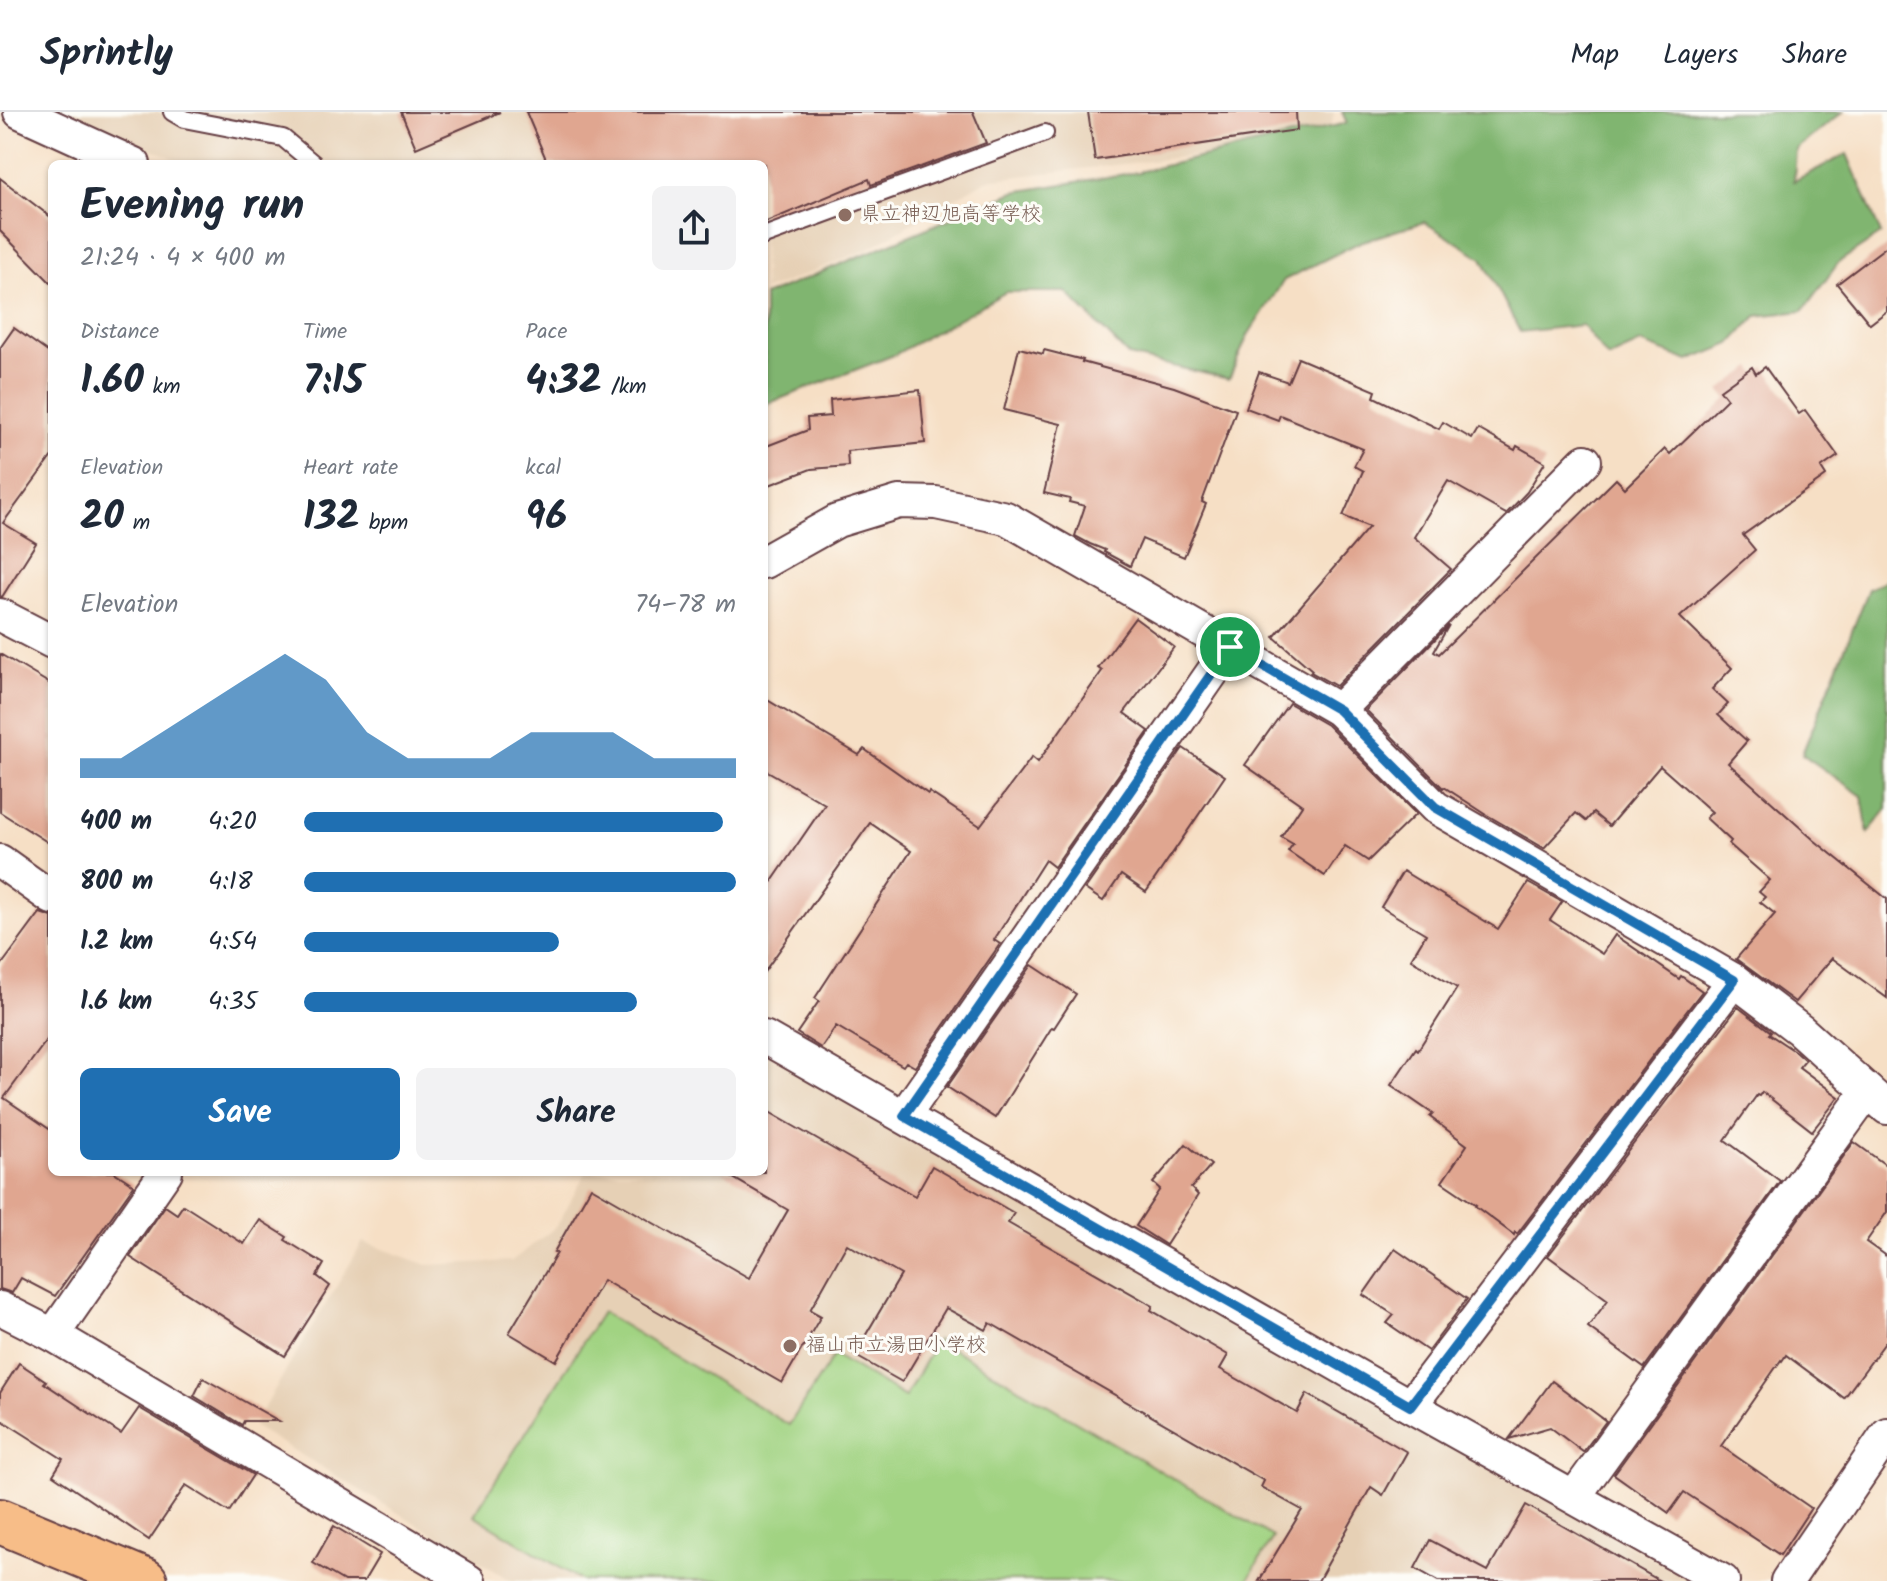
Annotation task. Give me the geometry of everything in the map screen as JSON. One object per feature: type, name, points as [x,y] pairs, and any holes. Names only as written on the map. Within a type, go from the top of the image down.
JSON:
[{"type":"highway","points":[[0,1521],[145,1581]]},
{"type":"street","points":[[20,112],[125,160]]},
{"type":"street","points":[[1339,710],[1585,461]]},
{"type":"street","points":[[768,560],[837,521],[899,502],[936,503],[1006,518],[1339,710],[1435,807],[1734,980],[1800,1030],[1878,1100],[1574,1497]]},
{"type":"street","points":[[0,615],[48,640]]},
{"type":"street","points":[[904,1116],[1230,647]]},
{"type":"street","points":[[0,861],[48,895]]},
{"type":"street","points":[[1410,1406],[1734,980]]},
{"type":"street","points":[[768,1039],[1723,1581]]},
{"type":"street","points":[[53,1335],[163,1176]]},
{"type":"street","points":[[0,1308],[53,1335],[469,1581]]},
{"type":"street","points":[[1787,1581],[1887,1434]]},
{"type":"lane","points":[[172,112],[184,119],[283,138],[309,160]]},
{"type":"lane","points":[[768,235],[1045,133]]},
{"type":"shaded area","name":"県立神辺旭高等学校","points":[[68,112],[1334,112],[1329,140],[986,180],[866,250],[768,289],[768,160],[177,160]]},
{"type":"shaded area","name":"福山市立湯田小学校","points":[[768,1055],[1691,1581],[512,1581],[253,1426],[363,1242],[428,1265],[512,1261],[557,1226],[584,1176],[768,1176]]},
{"type":"green space","points":[[1342,112],[1843,112],[1796,149],[1794,181],[1847,154],[1881,234],[1839,262],[1803,311],[1756,316],[1731,344],[1689,361],[1641,343],[1608,358],[1582,325],[1520,332],[1482,258],[1424,222],[1360,242],[1284,280],[1248,335],[1229,379],[1129,356],[1066,292],[1006,292],[894,355],[768,403],[768,294],[1014,192],[1138,172],[1347,123]]},
{"type":"green space","points":[[1887,580],[1887,809],[1868,833],[1862,796],[1802,754],[1869,589]]},
{"type":"green space","points":[[602,1312],[789,1425],[834,1355],[905,1397],[937,1340],[1273,1537],[1247,1581],[582,1581],[474,1515]]},
{"type":"building","points":[[401,112],[500,112],[416,148]]},
{"type":"building","points":[[526,112],[973,112],[986,143],[871,185],[869,179],[768,221],[768,160],[546,160]]},
{"type":"building","points":[[1088,112],[1296,112],[1297,130],[1095,160]]},
{"type":"building","points":[[0,178],[48,215],[48,280],[0,231]]},
{"type":"building","points":[[1887,246],[1887,311],[1870,324],[1837,284]]},
{"type":"building","points":[[14,328],[48,352],[48,461],[3,523],[36,543],[2,597],[0,596],[0,348]]},
{"type":"building","points":[[1019,348],[1043,354],[1044,350],[1083,360],[1174,387],[1236,410],[1202,502],[1206,504],[1184,557],[1142,539],[1130,566],[1075,536],[1085,506],[1044,493],[1061,424],[1004,410]]},
{"type":"building","points":[[1298,358],[1376,391],[1374,397],[1439,429],[1443,422],[1472,439],[1478,429],[1515,450],[1517,446],[1545,462],[1527,492],[1506,514],[1448,481],[1414,537],[1451,569],[1336,686],[1311,672],[1274,637],[1369,527],[1343,516],[1363,471],[1354,466],[1363,449],[1280,415],[1278,420],[1246,408],[1259,372],[1288,382]]},
{"type":"building","points":[[1752,367],[1756,374],[1765,367],[1799,414],[1805,410],[1838,456],[1821,468],[1826,476],[1743,535],[1755,550],[1680,617],[1732,668],[1712,689],[1728,704],[1718,715],[1747,741],[1728,763],[1814,840],[1887,899],[1887,998],[1832,958],[1795,1002],[1736,959],[1775,914],[1760,902],[1765,897],[1759,892],[1770,880],[1729,844],[1731,841],[1706,818],[1712,812],[1660,766],[1609,826],[1593,813],[1586,821],[1576,813],[1544,848],[1443,788],[1366,710],[1449,625],[1434,651],[1439,654],[1616,479],[1625,488],[1665,449],[1670,454],[1727,399],[1720,390]]},
{"type":"building","points":[[920,390],[925,443],[847,451],[848,466],[811,469],[768,485],[768,445],[808,430],[807,418],[831,416],[830,400]]},
{"type":"building","points":[[1135,618],[1174,647],[1124,713],[1149,731],[1054,867],[1045,860],[994,940],[1000,944],[915,1067],[906,1062],[903,1066],[836,1026],[821,1048],[797,1033],[819,1001],[815,998],[911,851],[870,823],[768,966],[768,887],[825,804],[768,771],[768,700],[859,755],[864,749],[980,826],[1032,757],[1038,762],[1102,671],[1098,668]]},
{"type":"building","points":[[0,654],[48,683],[48,842],[0,812]]},
{"type":"building","points":[[1289,703],[1327,725],[1416,814],[1368,861],[1345,846],[1325,876],[1288,851],[1293,844],[1281,837],[1302,805],[1245,765]]},
{"type":"building","points":[[1183,748],[1225,776],[1146,892],[1121,875],[1103,901],[1085,889]]},
{"type":"building","points":[[1403,871],[1498,929],[1528,883],[1562,902],[1550,920],[1602,954],[1615,935],[1702,991],[1514,1235],[1442,1182],[1467,1145],[1430,1117],[1433,1114],[1391,1085],[1416,1048],[1418,1050],[1457,988],[1411,959],[1426,934],[1381,907]]},
{"type":"building","points":[[40,913],[48,916],[48,1038],[4,1098],[48,1128],[48,1176],[120,1176],[134,1185],[55,1296],[21,1278],[12,1293],[0,1289],[0,967]]},
{"type":"building","points":[[1032,965],[1076,994],[995,1118],[947,1087]]},
{"type":"building","points":[[1738,1007],[1805,1060],[1799,1067],[1839,1097],[1812,1131],[1762,1092],[1757,1095],[1725,1140],[1780,1181],[1644,1368],[1588,1327],[1608,1300],[1548,1256]]},
{"type":"building","points":[[768,1111],[915,1196],[932,1166],[1014,1213],[1008,1223],[1153,1306],[1151,1310],[1228,1355],[1220,1369],[1297,1413],[1307,1394],[1407,1452],[1383,1495],[1371,1487],[1318,1581],[1259,1581],[1302,1510],[1261,1487],[1264,1481],[990,1323],[986,1330],[946,1308],[902,1382],[854,1355],[901,1275],[847,1244],[810,1310],[821,1316],[782,1383],[603,1280],[556,1361],[509,1333],[557,1253],[554,1252],[591,1187],[749,1278],[788,1210],[730,1176],[768,1176]]},
{"type":"building","points":[[1854,1142],[1887,1166],[1887,1212],[1866,1242],[1887,1257],[1887,1340],[1844,1398],[1786,1355],[1721,1446],[1811,1508],[1780,1555],[1684,1492],[1669,1513],[1614,1474]]},
{"type":"building","points":[[1186,1144],[1211,1165],[1191,1188],[1198,1195],[1166,1245],[1136,1226],[1160,1189],[1153,1183]]},
{"type":"building","points":[[183,1205],[244,1244],[260,1220],[324,1264],[317,1276],[330,1286],[285,1356],[130,1257],[165,1206],[177,1214]]},
{"type":"building","points":[[1395,1249],[1467,1299],[1428,1351],[1387,1323],[1394,1315],[1363,1295]]},
{"type":"building","points":[[19,1363],[121,1434],[139,1408],[253,1475],[229,1512],[186,1485],[149,1540],[53,1475],[63,1459],[0,1419],[0,1393]]},
{"type":"building","points":[[203,1378],[279,1421],[244,1421],[242,1425],[194,1396]]},
{"type":"building","points":[[1552,1381],[1606,1421],[1583,1452],[1550,1427],[1509,1439]]},
{"type":"building","points":[[1526,1505],[1660,1581],[1438,1581],[1415,1568],[1430,1540],[1488,1571]]},
{"type":"building","points":[[334,1526],[380,1554],[364,1581],[344,1581],[313,1563]]},
{"type":"place","name":"県立神辺旭高等学校","points":[[845,215]]},
{"type":"place","name":"福山市立湯田小学校","points":[[790,1346]]},
{"type":"route","points":[[1230,647],[1339,710],[1435,807],[1734,980],[1410,1406],[904,1116],[1230,647]]}]
